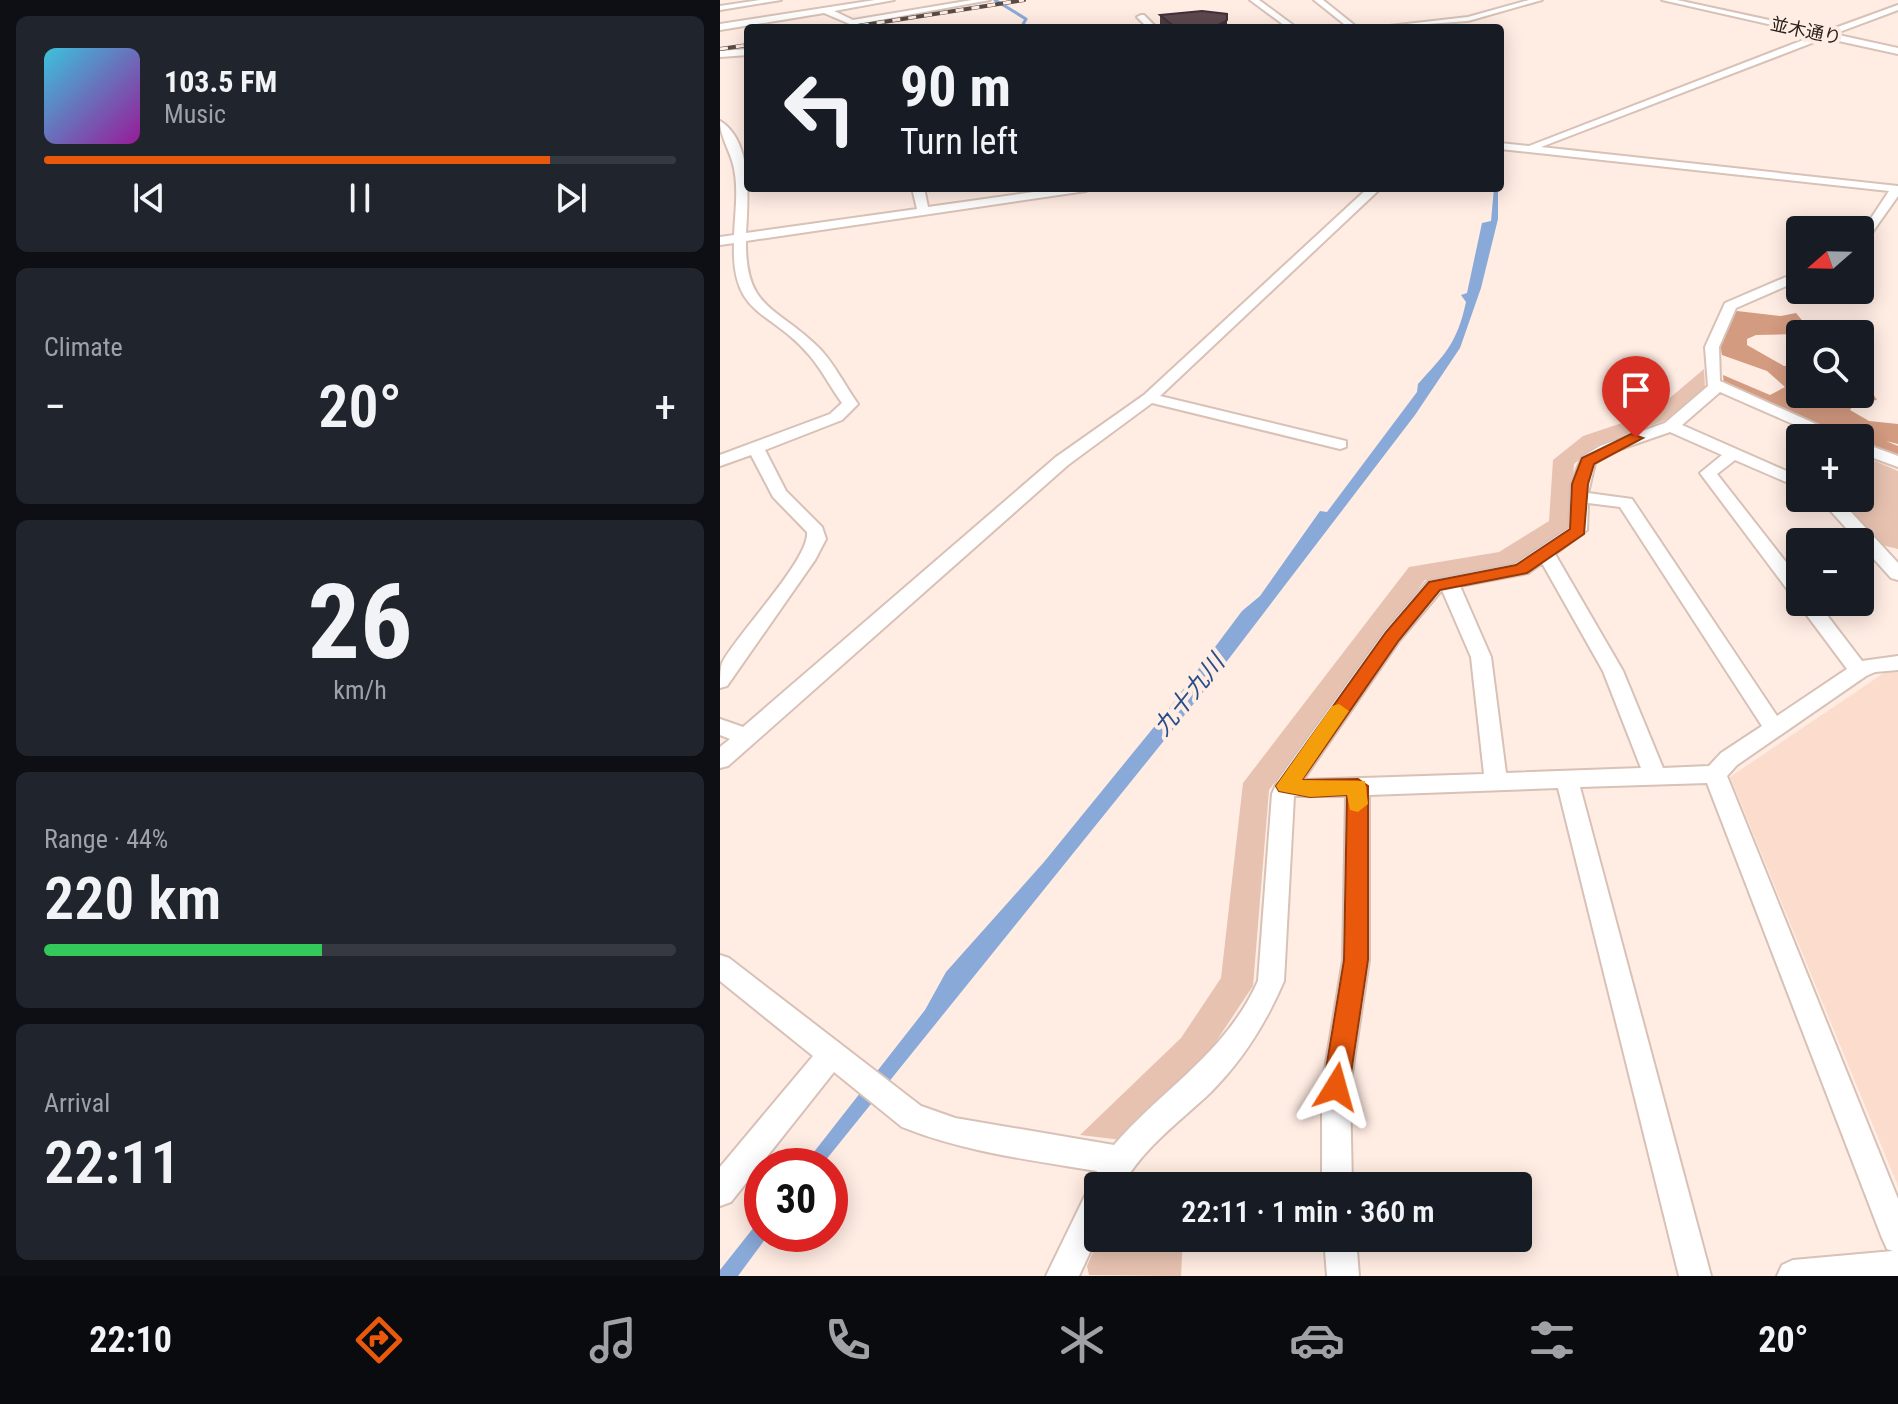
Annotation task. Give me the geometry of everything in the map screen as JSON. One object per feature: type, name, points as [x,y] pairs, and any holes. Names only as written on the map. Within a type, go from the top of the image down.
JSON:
[{"type":"street","points":[[720,8],[777,0]]},
{"type":"street","points":[[824,0],[833,4],[854,0]]},
{"type":"street","points":[[724,27],[890,0]]},
{"type":"street","points":[[827,11],[852,23],[986,0]]},
{"type":"street","points":[[1254,0],[1287,24]]},
{"type":"street","points":[[1318,0],[1349,24]]},
{"type":"street","points":[[1419,24],[1468,19],[1538,0]]},
{"type":"street","name":"並木通り","points":[[1666,0],[1898,51]]},
{"type":"street","points":[[1531,150],[1538,144],[1898,7]]},
{"type":"street","points":[[785,17],[790,24]]},
{"type":"street","points":[[1141,17],[1149,24]]},
{"type":"street","points":[[724,27],[734,36]]},
{"type":"street","points":[[720,54],[744,52]]},
{"type":"street","points":[[720,124],[733,145],[743,183],[743,285],[748,295],[815,352],[850,404],[836,417],[720,461]]},
{"type":"street","points":[[733,145],[744,144]]},
{"type":"street","points":[[1504,147],[1898,190]]},
{"type":"street","points":[[1874,222],[1883,200],[1898,190]]},
{"type":"street","points":[[919,192],[923,210]]},
{"type":"street","points":[[720,241],[741,242],[923,210],[1056,192]]},
{"type":"street","points":[[720,760],[1062,461],[1149,398],[1371,192]]},
{"type":"street","points":[[720,252],[741,242]]},
{"type":"street","points":[[1716,387],[1711,367],[1712,347],[1730,306],[1786,281]]},
{"type":"street","points":[[1112,1172],[1217,1067],[1264,998],[1271,981],[1283,794],[1392,636],[1435,585],[1521,569],[1578,530],[1583,467],[1588,461],[1606,449],[1671,426],[1716,387]]},
{"type":"street","points":[[1716,387],[1805,424]]},
{"type":"street","points":[[1149,398],[1340,444]]},
{"type":"street","points":[[1671,426],[1786,477]]},
{"type":"street","points":[[720,681],[806,560],[817,539],[816,531],[773,484],[756,448]]},
{"type":"street","points":[[1874,453],[1898,462]]},
{"type":"street","points":[[1733,454],[1708,473],[1786,575]]},
{"type":"street","points":[[1580,497],[1626,503],[1775,729]]},
{"type":"street","points":[[1841,512],[1898,574]]},
{"type":"street","points":[[1546,554],[1613,671],[1656,777]]},
{"type":"street","points":[[1449,583],[1481,657],[1496,783]]},
{"type":"street","points":[[1818,616],[1859,671]]},
{"type":"street","points":[[1286,786],[1310,789],[1715,774],[1729,759],[1859,671],[1871,665],[1898,663]]},
{"type":"street","points":[[720,727],[746,737]]},
{"type":"street","points":[[1715,774],[1898,1238]]},
{"type":"street","points":[[1567,780],[1597,885],[1658,1151],[1695,1276]]},
{"type":"street","points":[[1337,1172],[1336,1087],[1356,960],[1358,786]]},
{"type":"street","points":[[720,966],[912,1117],[937,1127],[1107,1172]]},
{"type":"street","points":[[720,1191],[836,1056]]},
{"type":"street","points":[[1062,1276],[1084,1230]]},
{"type":"street","points":[[1341,1252],[1343,1276]]},
{"type":"street","points":[[1793,1276],[1898,1267]]},
{"type":"shaded area","points":[[1737,311],[1781,316],[1796,313],[1802,320],[1786,320],[1786,334],[1756,335],[1747,339],[1747,345],[1786,366],[1786,408],[1851,408],[1850,410],[1869,421],[1898,424],[1898,444],[1886,441],[1898,446],[1898,457],[1874,447],[1874,424],[1818,424],[1724,385],[1723,375],[1770,395],[1785,387],[1767,371],[1722,355],[1721,344],[1729,319]]},
{"type":"shaded area","points":[[1704,369],[1705,388],[1669,419],[1597,445],[1574,464],[1569,527],[1513,564],[1425,580],[1269,790],[1253,986],[1205,1058],[1122,1140],[1080,1135],[1181,1038],[1221,978],[1243,783],[1409,567],[1499,552],[1549,521],[1553,460],[1583,436],[1652,413]]},
{"type":"shaded area","points":[[1874,462],[1898,471],[1898,549],[1882,545],[1874,536],[1874,528],[1866,528],[1851,512],[1874,512]]},
{"type":"shaded area","points":[[1898,672],[1898,1186],[1730,777],[1884,673]]},
{"type":"shaded area","points":[[1093,1252],[1182,1252],[1181,1276],[1089,1275],[1087,1266]]},
{"type":"water","name":"九十九川","points":[[1494,192],[1498,192],[1498,219],[1481,288],[1460,348],[1415,415],[1208,686],[836,1148],[817,1148],[925,1010],[946,972],[1044,862],[1167,711],[1242,611],[1260,596],[1320,511],[1327,512],[1417,392],[1418,384],[1448,348],[1458,328],[1466,302],[1461,295],[1467,293],[1482,223],[1491,221]]},
{"type":"water","points":[[744,1240],[744,1252],[756,1252],[738,1276],[720,1276],[720,1270]]},
{"type":"building","points":[[1202,11],[1227,14],[1227,20],[1220,24],[1171,24],[1160,15]]},
{"type":"waterway","points":[[995,0],[1026,19],[1023,24]]},
{"type":"railway","points":[[871,24],[1024,0]]},
{"type":"railway","points":[[720,49],[744,46]]},
{"type":"slow traffic","points":[[1339,711],[1286,786],[1310,789],[1358,786],[1358,804]]},
{"type":"route","points":[[1336,1087],[1356,960],[1358,786],[1310,789],[1286,786],[1392,636],[1435,585],[1521,569],[1546,554],[1578,530],[1583,467],[1606,449],[1636,438]]}]
